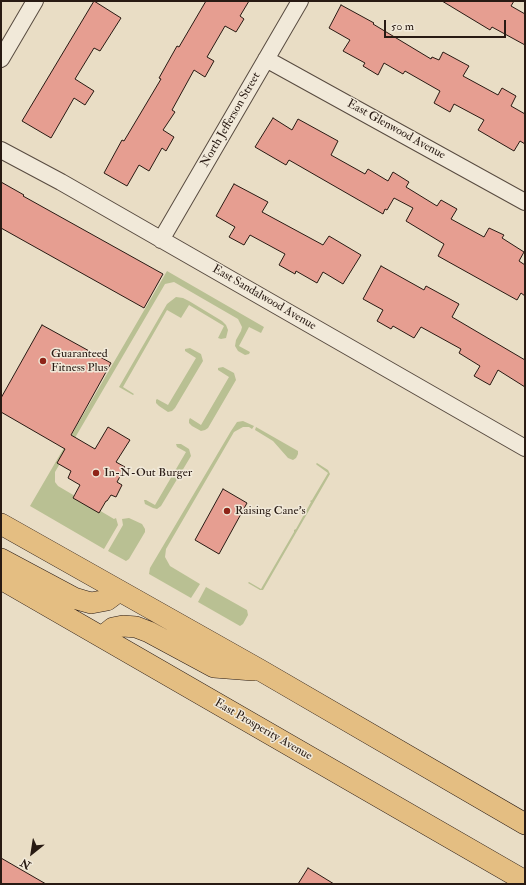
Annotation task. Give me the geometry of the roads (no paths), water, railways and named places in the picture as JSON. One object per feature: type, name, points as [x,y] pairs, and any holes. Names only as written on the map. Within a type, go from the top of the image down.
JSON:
[{"type":"main road","points":[[1,524],[260,670],[525,824]]},
{"type":"main road","points":[[1,559],[84,602],[91,603],[107,600],[119,591]]},
{"type":"main road","name":"East Prosperity Avenue","points":[[1,579],[525,881]]},
{"type":"main road","points":[[102,637],[112,628],[123,626],[136,627],[150,632],[214,667],[260,670]]},
{"type":"street","points":[[1,59],[35,1]]},
{"type":"street","name":"North Jefferson Street","points":[[161,240],[300,1]]},
{"type":"street","name":"East Glenwood Avenue","points":[[266,59],[525,202]]},
{"type":"street","name":"East Sandalwood Avenue","points":[[1,150],[61,182],[525,448]]},
{"type":"place","name":"Guaranteed Fitness Plus","points":[[43,361]]},
{"type":"place","name":"In-N-Out Burger","points":[[96,473]]},
{"type":"place","name":"Raising Cane's","points":[[227,511]]}]
